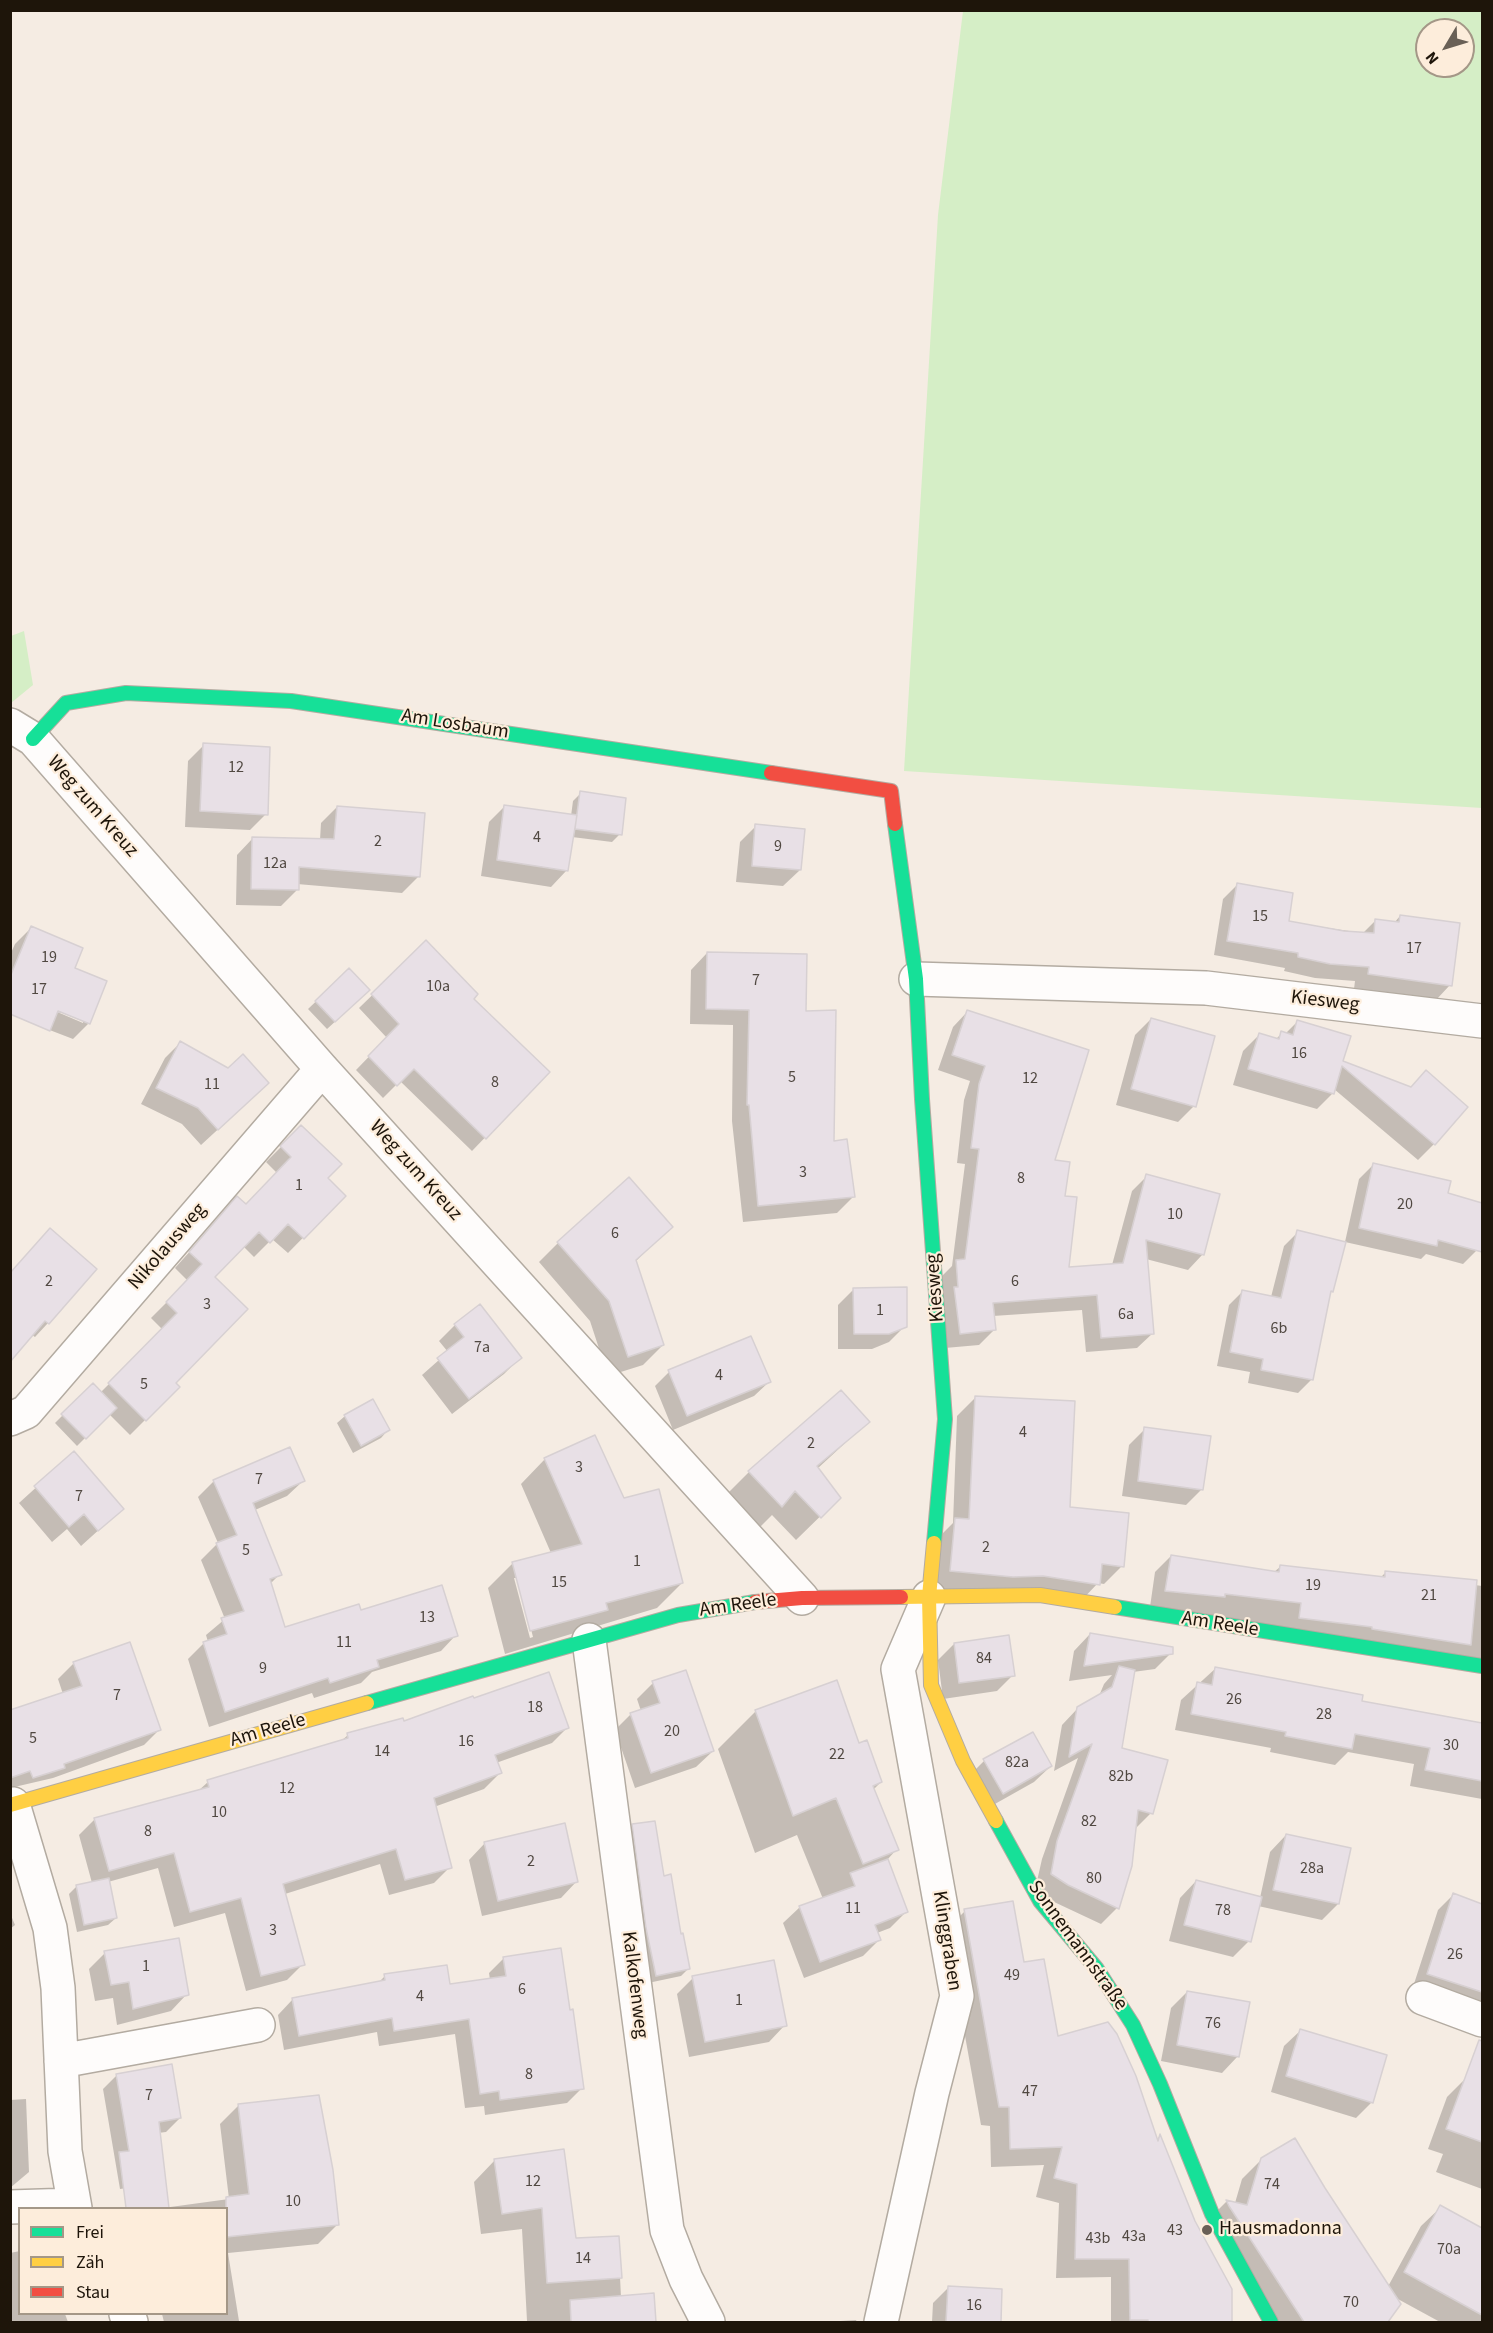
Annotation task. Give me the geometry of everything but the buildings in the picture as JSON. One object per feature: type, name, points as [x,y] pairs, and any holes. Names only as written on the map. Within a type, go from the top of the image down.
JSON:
[{"type":"street","name":"Am Losbaum","points":[[22,732],[66,703],[126,693],[291,700],[891,791]]},
{"type":"street","name":"Weg zum Kreuz","points":[[22,732],[322,1069],[802,1598]]},
{"type":"street","name":"Kiesweg","points":[[891,791],[916,979],[922,1099],[945,1419],[929,1596]]},
{"type":"street","name":"Kiesweg","points":[[916,979],[1206,988],[1482,1021]]},
{"type":"street","name":"Nikolausweg","points":[[10,1419],[26,1412],[322,1069]]},
{"type":"street","name":"Am Reele","points":[[12,1805],[678,1615],[739,1604],[802,1598],[1040,1595],[1482,1666]]},
{"type":"street","name":"Klinggraben","points":[[881,2322],[927,2116],[957,1996],[898,1669],[929,1596]]},
{"type":"street","name":"Sonnemannstraße","points":[[929,1596],[931,1685],[963,1761],[1040,1901],[1097,1969],[1133,2025],[1161,2085],[1212,2214],[1271,2322]]},
{"type":"street","name":"Kalkofenweg","points":[[589,1640],[667,2230],[686,2279],[708,2322]]},
{"type":"street","points":[[10,2207],[74,2207],[65,2151],[58,1988],[50,1928],[12,1805]]},
{"type":"street","points":[[1423,1998],[1482,2020]]},
{"type":"street","points":[[61,2061],[258,2025]]},
{"type":"green space","points":[[963,11],[1482,11],[1482,808],[904,771],[938,215]]},
{"type":"green space","points":[[24,631],[33,685],[11,703],[11,636]]},
{"type":"traffic: fast","points":[[33,739],[66,703],[126,693],[291,701],[771,773]]},
{"type":"traffic: fast","points":[[895,824],[916,979],[922,1099],[945,1419],[934,1543]]},
{"type":"traffic: fast","points":[[367,1703],[678,1615],[755,1602]]},
{"type":"traffic: fast","points":[[1115,1607],[1482,1666]]},
{"type":"traffic: fast","points":[[996,1821],[1040,1901],[1097,1969],[1133,2025],[1160,2084],[1212,2214],[1271,2322]]},
{"type":"traffic: slow","points":[[934,1543],[929,1597],[931,1685],[963,1761],[996,1821]]},
{"type":"traffic: slow","points":[[901,1597],[1040,1595],[1115,1607]]},
{"type":"traffic: slow","points":[[10,1805],[367,1703]]},
{"type":"traffic: jam","points":[[771,773],[891,791],[895,824]]},
{"type":"traffic: jam","points":[[755,1602],[802,1598],[901,1597]]},
{"type":"place","name":"Hausmadonna","points":[[1207,2230]]}]
